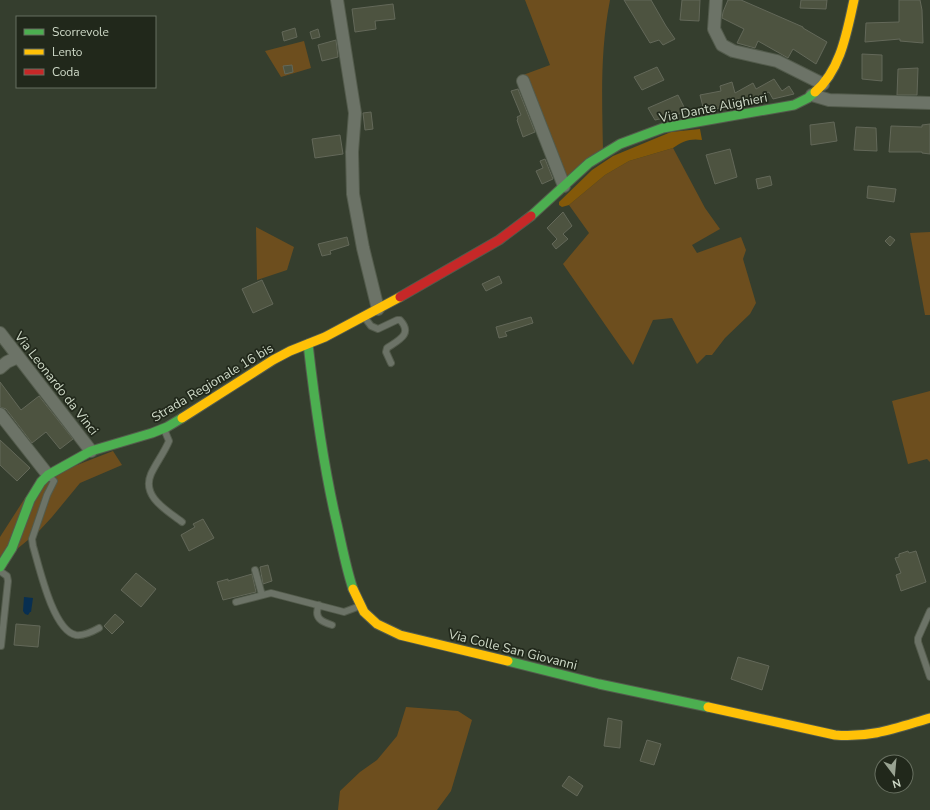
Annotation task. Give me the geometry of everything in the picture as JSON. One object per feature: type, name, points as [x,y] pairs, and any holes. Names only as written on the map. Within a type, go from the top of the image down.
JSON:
[{"type":"main road","name":"Via Dante Alighieri","points":[[394,299],[499,240],[527,220],[588,163],[620,144],[663,128],[794,105],[804,101],[823,84],[836,62],[844,44],[854,0]]},
{"type":"main road","name":"Strada Regionale 16 bis","points":[[0,567],[12,548],[26,507],[42,480],[48,475],[91,450],[164,429],[273,360],[325,337],[364,317],[394,299]]},
{"type":"main road","name":"Via Colle San Giovanni","points":[[308,344],[316,415],[328,486],[348,574],[355,594],[364,612],[377,624],[400,635],[599,684],[835,735],[857,737],[877,735],[930,718]]},
{"type":"street","points":[[338,0],[355,113],[352,152],[353,194],[363,248],[378,309]]},
{"type":"street","points":[[716,0],[714,29],[722,45],[733,51],[777,61],[823,84]]},
{"type":"street","points":[[524,81],[564,186]]},
{"type":"street","points":[[812,95],[829,100],[930,103]]},
{"type":"street","name":"Via Leonardo da Vinci","points":[[0,333],[91,450]]},
{"type":"street","points":[[0,368],[18,356]]},
{"type":"street","points":[[0,414],[48,475]]},
{"type":"lane","points":[[364,317],[371,326],[378,329],[398,320],[404,324],[406,328],[406,333],[404,336],[387,348],[386,352],[391,363]]},
{"type":"lane","points":[[164,429],[169,442],[151,475],[149,482],[150,490],[152,496],[157,502],[182,522]]},
{"type":"lane","points":[[48,475],[54,480],[54,484],[47,495],[32,539],[47,593],[62,626],[68,632],[75,635],[82,635],[91,633],[99,628]]},
{"type":"lane","points":[[255,570],[262,595]]},
{"type":"lane","points":[[0,571],[7,576],[8,582],[1,646]]},
{"type":"lane","points":[[236,602],[271,593],[344,612],[361,605]]},
{"type":"lane","points":[[319,605],[316,614],[318,618],[323,623],[332,625]]},
{"type":"lane","points":[[930,610],[918,638],[930,677]]},
{"type":"lane","points":[[917,722],[930,723]]},
{"type":"shaded area","points":[[525,0],[610,0],[603,56],[603,150],[567,179],[523,75],[550,65]]},
{"type":"shaded area","points":[[304,41],[311,68],[281,77],[265,51]]},
{"type":"shaded area","points":[[700,129],[702,140],[694,139],[687,141],[673,148],[629,161],[605,175],[569,205],[562,207],[559,205],[559,202],[592,170],[613,156],[671,132]]},
{"type":"shaded area","points":[[673,148],[705,208],[720,229],[692,245],[697,253],[741,237],[746,250],[743,259],[756,303],[750,314],[725,338],[712,355],[706,355],[697,364],[672,318],[653,320],[633,365],[563,264],[589,233],[569,205],[605,175],[629,161]]},
{"type":"shaded area","points":[[256,227],[294,247],[287,270],[257,280]]},
{"type":"shaded area","points":[[930,232],[930,315],[925,315],[910,233]]},
{"type":"shaded area","points":[[930,391],[930,462],[927,459],[908,464],[892,401]]},
{"type":"shaded area","points":[[113,451],[122,465],[80,483],[39,531],[17,549],[0,557],[0,537],[25,498],[41,479]]},
{"type":"shaded area","points":[[406,707],[458,711],[472,720],[451,791],[437,810],[338,810],[340,791],[360,772],[377,760],[397,736]]},
{"type":"water","points":[[24,597],[33,598],[31,612],[28,615],[23,611]]},
{"type":"building","points":[[624,0],[651,0],[675,39],[663,45],[659,40],[650,43]]},
{"type":"building","points":[[682,0],[700,0],[699,21],[680,20]]},
{"type":"building","points":[[728,0],[741,0],[803,27],[827,42],[816,64],[793,49],[788,58],[758,41],[755,48],[737,43],[744,29],[722,18]]},
{"type":"building","points":[[801,0],[827,0],[826,9],[800,8]]},
{"type":"building","points":[[899,0],[920,0],[922,10],[923,43],[900,41],[900,39],[865,42],[866,23],[899,22]]},
{"type":"building","points":[[393,4],[395,19],[375,21],[376,29],[355,32],[352,9]]},
{"type":"building","points":[[295,28],[297,37],[284,41],[282,32]]},
{"type":"building","points":[[318,29],[320,37],[312,39],[310,32]]},
{"type":"building","points":[[336,40],[338,57],[322,61],[318,45]]},
{"type":"building","points":[[862,54],[882,55],[882,81],[862,79]]},
{"type":"building","points":[[292,65],[293,72],[285,74],[283,66]]},
{"type":"building","points":[[657,67],[664,80],[642,90],[634,77]]},
{"type":"building","points":[[918,68],[917,95],[897,95],[898,69]]},
{"type":"building","points":[[774,79],[782,91],[789,86],[794,94],[773,99],[769,92],[741,103],[739,99],[719,105],[720,108],[704,111],[700,95],[721,91],[720,86],[732,82],[735,93],[753,83],[756,89]]},
{"type":"building","points":[[518,89],[535,132],[523,137],[517,120],[517,117],[521,115],[511,91]]},
{"type":"building","points":[[678,95],[686,111],[674,116],[655,120],[648,108]]},
{"type":"building","points":[[371,112],[373,129],[365,130],[363,113]]},
{"type":"building","points":[[834,122],[837,141],[811,145],[810,125]]},
{"type":"building","points":[[930,124],[930,154],[922,152],[889,152],[891,126],[922,127],[922,125]]},
{"type":"building","points":[[856,127],[876,128],[877,151],[854,150]]},
{"type":"building","points":[[340,135],[343,154],[315,158],[312,139]]},
{"type":"building","points":[[730,149],[737,177],[715,184],[706,155]]},
{"type":"building","points":[[545,159],[553,179],[542,184],[536,171],[543,168],[540,161]]},
{"type":"building","points":[[770,176],[772,185],[758,189],[756,179]]},
{"type":"building","points":[[868,186],[896,189],[894,202],[867,198]]},
{"type":"building","points":[[563,212],[572,226],[563,234],[568,239],[556,249],[552,244],[557,239],[547,228]]},
{"type":"building","points":[[890,236],[895,240],[890,246],[885,241]]},
{"type":"building","points":[[347,237],[349,245],[330,251],[331,254],[322,256],[318,244]]},
{"type":"building","points":[[499,276],[502,283],[486,291],[482,284]]},
{"type":"building","points":[[262,280],[273,304],[253,313],[242,289]]},
{"type":"building","points":[[531,317],[533,323],[505,332],[507,336],[499,338],[496,327]]},
{"type":"building","points":[[0,382],[21,410],[39,396],[73,439],[60,449],[46,432],[32,443],[6,409],[0,407]]},
{"type":"building","points":[[0,440],[30,468],[17,481],[0,465]]},
{"type":"building","points":[[203,519],[214,538],[189,551],[181,535],[195,527],[193,524]]},
{"type":"building","points":[[908,551],[909,553],[916,551],[926,582],[901,591],[896,575],[901,573],[895,558],[899,557],[899,554]]},
{"type":"building","points":[[268,565],[272,581],[263,584],[260,567]]},
{"type":"building","points":[[136,573],[156,589],[141,607],[121,590]]},
{"type":"building","points":[[252,574],[256,592],[223,600],[217,582],[228,579],[228,581]]},
{"type":"building","points":[[115,614],[124,622],[112,634],[104,626]]},
{"type":"building","points":[[16,624],[40,626],[38,647],[14,645]]},
{"type":"building","points":[[738,657],[769,666],[762,690],[731,679]]},
{"type":"building","points":[[608,718],[622,721],[620,748],[604,746]]},
{"type":"building","points":[[647,740],[661,744],[654,765],[640,761]]},
{"type":"building","points":[[569,776],[583,786],[577,796],[562,786]]},
{"type":"traffic: fast","points":[[531,216],[589,163],[620,144],[663,128],[794,105],[808,98],[815,92]]},
{"type":"traffic: fast","points":[[308,344],[317,412],[332,502],[344,557],[353,589]]},
{"type":"traffic: fast","points":[[0,567],[12,548],[30,500],[41,482],[48,475],[91,451],[152,433],[167,427],[182,418]]},
{"type":"traffic: fast","points":[[508,661],[599,684],[708,707]]},
{"type":"traffic: slow","points":[[815,92],[824,83],[837,61],[842,49],[854,0]]},
{"type":"traffic: slow","points":[[182,418],[273,360],[290,351],[325,337],[400,297]]},
{"type":"traffic: slow","points":[[353,589],[364,612],[377,624],[400,635],[508,661]]},
{"type":"traffic: slow","points":[[708,707],[835,735],[848,736],[872,734],[930,718]]},
{"type":"traffic: jam","points":[[400,297],[499,240],[531,216]]}]
